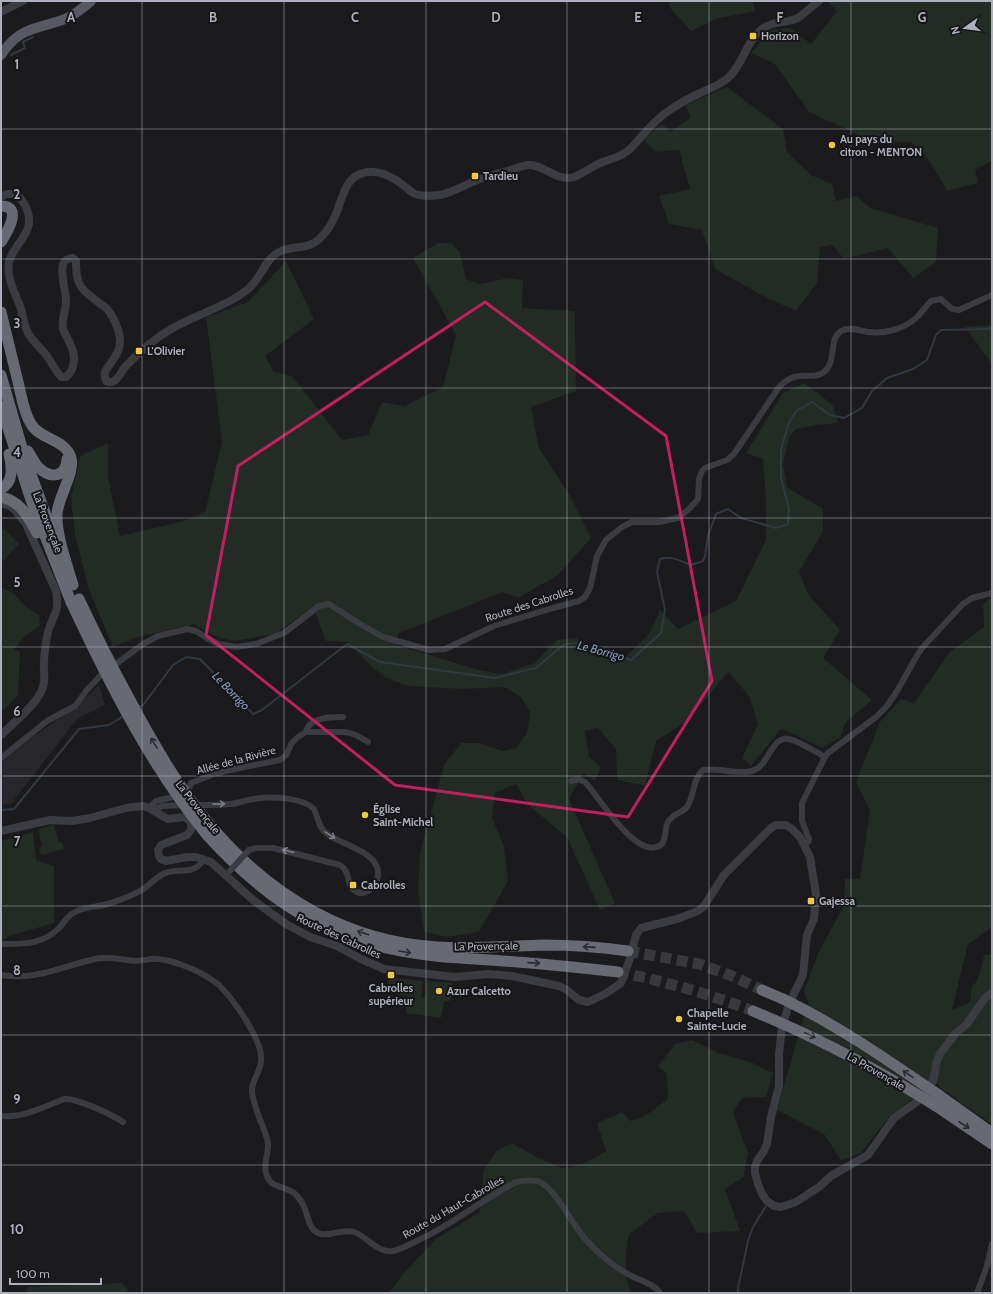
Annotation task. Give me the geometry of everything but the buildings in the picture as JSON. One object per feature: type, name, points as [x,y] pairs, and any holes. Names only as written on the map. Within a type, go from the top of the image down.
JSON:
[{"type":"highway","points":[[1,206],[5,206],[9,209],[13,217],[8,231],[1,242]]},
{"type":"highway","points":[[1,312],[25,411],[30,422],[39,433],[64,447],[70,455],[71,466],[58,505],[57,518],[68,584]]},
{"type":"highway","name":"La Provençale","points":[[1,375],[25,458],[68,584]]},
{"type":"highway","name":"La Provençale","points":[[1,406],[31,500],[99,659],[151,756],[178,798],[212,834],[240,869],[273,897],[312,921],[350,938],[385,948],[427,955],[565,966],[618,972]]},
{"type":"highway","points":[[12,414],[32,459],[45,473],[56,475],[64,470],[67,460],[64,447]]},
{"type":"highway","points":[[1,421],[12,468],[8,483],[1,489]]},
{"type":"highway","points":[[1,497],[11,500],[25,512],[68,584]]},
{"type":"highway","name":"La Provençale","points":[[212,834],[265,880],[285,895],[320,915],[365,934],[400,942],[436,947],[562,946],[594,947],[628,951]]},
{"type":"highway","name":"La Provençale","points":[[762,990],[817,1016],[846,1034],[938,1101],[992,1144]]},
{"type":"highway","name":"La Provençale","points":[[753,1011],[844,1052],[938,1101],[992,1133]]},
{"type":"main road","points":[[1,55],[9,43],[25,31],[64,19],[91,1]]},
{"type":"street","points":[[1,12],[23,1]]},
{"type":"street","points":[[1,197],[3,195],[14,194],[20,197],[25,204],[28,214],[29,224],[9,261],[11,284],[27,332],[48,357],[61,377],[66,377],[69,374],[74,360],[72,348],[63,329],[66,302],[63,270],[64,263],[67,259],[73,258],[76,262],[76,276],[79,284],[88,294],[107,309],[116,325],[120,339],[119,349],[105,373],[104,378],[106,381],[111,382],[115,381],[139,353],[161,336],[173,328],[229,301],[247,290],[256,281],[266,264],[277,253],[292,248],[304,247],[317,241],[324,234],[336,216],[342,196],[353,178],[358,174],[378,171],[395,179],[413,193],[423,196],[448,193],[492,175],[527,166],[538,167],[558,177],[566,178],[575,176],[601,163],[620,156],[629,150],[653,123],[665,114],[695,95],[724,82],[739,66],[754,36],[762,29],[774,22],[792,20],[819,1]]},
{"type":"street","name":"Route des Cabrolles","points":[[1,758],[47,721],[75,706],[100,676],[143,644],[158,636],[187,629],[196,631],[218,644],[237,647],[256,644],[284,633],[319,606],[329,604],[383,637],[429,650],[445,649],[494,626],[579,601],[585,596],[590,588],[598,556],[606,540],[622,527],[632,522],[659,522],[678,518],[688,510],[698,499],[699,479],[702,471],[705,468],[727,460],[734,454],[779,386],[795,377],[817,375],[824,372],[832,359],[835,338],[840,332],[851,329],[870,332],[889,331],[900,328],[916,318],[931,301],[941,299],[952,309],[959,310],[992,295]]},
{"type":"street","points":[[1,503],[10,506],[16,511],[26,524],[56,591],[58,602],[57,612],[49,632],[44,663],[43,687],[37,698],[28,709],[1,735]]},
{"type":"street","points":[[805,845],[809,838],[802,821],[802,803],[825,757],[828,753],[876,717],[887,706],[897,692],[922,648],[963,604],[972,598],[992,593]]},
{"type":"street","name":"Allée de la Rivière","points":[[151,809],[156,801],[172,797],[189,789],[191,782],[230,770],[280,760],[287,754],[291,744],[306,732],[306,729],[313,722],[322,718],[343,717]]},
{"type":"street","points":[[306,732],[346,732],[356,735],[368,742]]},
{"type":"street","points":[[571,781],[578,779],[585,782],[627,835],[648,847],[655,847],[660,846],[663,842],[668,822],[673,816],[686,808],[697,777],[703,770],[716,769],[734,772],[752,771],[763,765],[777,742],[783,739],[789,739],[825,757]]},
{"type":"street","points":[[151,809],[169,804],[232,804],[269,797],[299,801],[314,809],[319,824],[326,834],[372,858],[377,869],[378,877],[374,886],[369,891],[361,893],[357,892],[352,889],[348,880],[347,870],[340,865],[273,848],[256,848],[249,850],[227,873]]},
{"type":"street","name":"Route des Cabrolles","points":[[1,831],[50,820],[72,821],[84,819],[126,808],[143,806],[151,809],[164,818],[185,817],[191,822],[191,830],[187,835],[166,843],[159,848],[158,853],[161,859],[166,861],[187,857],[204,859],[211,862],[227,873],[263,908],[293,928],[310,937],[344,949],[384,969],[450,977],[488,974],[512,976],[559,986],[567,990],[579,1000],[588,1002],[606,994],[621,983],[630,961],[636,935],[641,928],[677,919],[698,911],[704,906],[724,875],[771,828],[776,825],[786,825],[796,833],[805,845],[810,857],[815,884],[815,912],[814,920],[807,935],[803,974],[789,1004],[782,1027],[779,1054],[779,1086],[771,1117],[767,1144],[755,1167],[755,1174],[762,1194],[767,1201],[774,1206],[781,1207],[796,1202],[839,1171],[868,1155],[894,1118],[918,1101],[926,1091],[933,1081],[940,1054],[956,1033],[967,1024],[986,998],[992,993]]},
{"type":"street","points":[[1,944],[21,944],[39,941],[50,936],[67,917],[74,912],[83,908],[104,905],[134,894],[143,890],[163,874],[190,871],[200,865],[204,859]]},
{"type":"street","name":"Route du Haut-Cabrolles","points":[[1,975],[28,977],[104,958],[118,958],[138,961],[158,959],[195,971],[218,984],[236,1004],[255,1037],[261,1052],[262,1061],[252,1089],[268,1146],[265,1172],[267,1178],[270,1182],[294,1193],[306,1208],[309,1224],[313,1230],[320,1234],[339,1231],[355,1232],[385,1251],[391,1252],[413,1243],[440,1229],[516,1182],[539,1182],[548,1188],[584,1238],[605,1259],[627,1274],[652,1286],[660,1293]]},
{"type":"street","points":[[1,1116],[31,1112],[69,1098],[116,1117],[123,1122]]},
{"type":"street","points":[[977,1293],[987,1266],[992,1244]]},
{"type":"highlighted area","points":[[485,302],[666,436],[712,681],[628,817],[395,785],[206,635],[238,466]]},
{"type":"shaded area","points":[[668,1],[753,1],[755,11],[716,19],[691,31],[671,9]]},
{"type":"shaded area","points":[[827,1],[992,1],[992,161],[975,170],[978,183],[947,191],[929,160],[911,142],[876,143],[809,112],[775,64],[751,53],[771,30],[790,28],[811,44],[837,11]]},
{"type":"shaded area","points":[[727,87],[783,129],[787,152],[811,175],[832,184],[836,201],[857,196],[870,208],[938,228],[936,262],[913,278],[888,248],[844,259],[832,245],[820,247],[817,283],[796,311],[769,299],[715,269],[702,230],[669,224],[659,196],[690,189],[679,150],[656,152],[643,139],[662,124],[671,132],[691,117],[685,105]]},
{"type":"shaded area","points":[[438,243],[451,243],[460,252],[466,279],[480,284],[508,278],[523,280],[522,308],[575,311],[576,391],[531,407],[539,448],[570,496],[591,538],[558,575],[518,598],[503,592],[399,633],[394,644],[475,669],[502,674],[535,663],[557,640],[575,638],[621,662],[649,634],[660,610],[678,629],[736,601],[766,540],[766,503],[763,459],[746,453],[783,393],[804,383],[833,405],[838,423],[796,429],[789,438],[783,464],[787,487],[823,509],[823,531],[799,572],[808,594],[840,630],[823,658],[872,700],[846,722],[840,738],[822,748],[781,729],[751,766],[742,758],[758,724],[749,696],[728,672],[697,709],[681,725],[656,741],[645,786],[617,780],[616,749],[598,728],[585,731],[589,757],[601,767],[595,781],[583,773],[569,799],[615,903],[600,910],[567,837],[528,805],[516,784],[495,793],[492,818],[504,846],[508,881],[479,932],[446,937],[424,932],[418,890],[420,853],[444,765],[461,743],[480,743],[502,751],[516,748],[527,733],[530,712],[521,697],[504,687],[462,689],[408,686],[386,678],[372,667],[348,642],[326,641],[313,607],[275,634],[235,641],[214,636],[194,624],[138,637],[113,647],[89,590],[75,535],[71,498],[80,456],[108,443],[108,476],[120,536],[184,521],[205,512],[222,442],[206,317],[248,302],[286,261],[314,319],[265,356],[274,372],[292,376],[342,440],[368,435],[382,402],[404,406],[443,387],[456,335],[413,258]]},
{"type":"shaded area","points":[[992,325],[992,364],[965,327]]},
{"type":"shaded area","points":[[1,526],[19,544],[1,563]]},
{"type":"shaded area","points":[[1,588],[13,593],[26,607],[39,615],[40,626],[25,636],[14,649],[20,652],[18,695],[1,712]]},
{"type":"shaded area","points":[[989,599],[992,599],[992,927],[968,944],[952,1010],[970,1002],[972,986],[977,981],[984,955],[992,954],[992,1124],[959,1102],[954,1096],[942,1090],[935,1082],[890,1116],[861,1153],[841,1160],[824,1134],[777,1110],[808,1002],[804,991],[819,951],[844,906],[845,879],[860,879],[870,810],[856,782],[880,722],[901,699],[914,703],[949,653],[984,627],[983,605]]},
{"type":"shaded area","points":[[99,685],[105,705],[77,719],[11,804],[1,804],[1,759],[76,707]]},
{"type":"shaded area","points":[[54,825],[59,843],[62,842],[64,849],[41,855],[39,847],[42,846],[38,829]]},
{"type":"shaded area","points":[[33,832],[36,860],[54,866],[54,923],[9,936],[1,942],[1,841]]},
{"type":"shaded area","points":[[389,977],[423,981],[421,997],[425,998],[427,981],[453,983],[450,1001],[444,1001],[441,1018],[406,1013],[408,996],[386,993]]},
{"type":"shaded area","points":[[692,1040],[719,1053],[753,1063],[773,1073],[766,1097],[742,1098],[733,1112],[748,1153],[744,1177],[725,1189],[740,1231],[697,1233],[684,1211],[658,1213],[629,1234],[626,1256],[626,1272],[629,1287],[632,1293],[389,1293],[402,1275],[437,1238],[479,1213],[483,1172],[496,1151],[511,1143],[562,1168],[583,1164],[606,1151],[597,1123],[622,1112],[631,1121],[645,1116],[668,1099],[667,1074],[658,1066],[675,1044]]},
{"type":"shaded area","points":[[122,1283],[130,1293],[25,1293],[29,1287]]},
{"type":"waterway","points":[[11,55],[25,48],[23,42],[33,37]]},
{"type":"waterway","name":"Le Borrigo","points":[[139,707],[143,705],[173,665],[186,657],[200,659],[253,714],[262,710],[347,644],[380,662],[495,678],[536,668],[563,645],[575,643],[631,660],[661,633],[665,610],[657,572],[660,559],[672,558],[691,565],[703,561],[708,536],[716,514],[728,509],[741,518],[776,528],[788,524],[789,509],[781,478],[781,449],[789,423],[796,411],[812,402],[830,415],[844,418],[862,408],[872,391],[887,378],[913,369],[927,360],[936,335],[941,330],[987,329],[992,327]]},
{"type":"waterway","name":"Le Borrigo","points":[[1,810],[14,809],[79,729],[109,725],[125,715]]},
{"type":"waterway","points":[[738,1293],[748,1241],[753,1227],[766,1206]]},
{"type":"tunnel","points":[[628,951],[699,964],[732,976],[762,990]]},
{"type":"tunnel","points":[[618,972],[686,988],[753,1011]]},
{"type":"place","name":"Horizon","points":[[753,36]]},
{"type":"place","name":"Au pays du citron - MENTON","points":[[832,145]]},
{"type":"place","name":"Tardieu","points":[[475,176]]},
{"type":"place","name":"L'Olivier","points":[[139,351]]},
{"type":"place","name":"Église Saint-Michel","points":[[365,815]]},
{"type":"place","name":"Cabrolles","points":[[353,885]]},
{"type":"place","name":"Gajessa","points":[[811,901]]},
{"type":"place","name":"Cabrolles supérieur","points":[[391,975]]},
{"type":"place","name":"Azur Calcetto","points":[[439,991]]},
{"type":"place","name":"Chapelle Sainte-Lucie","points":[[679,1019]]}]
